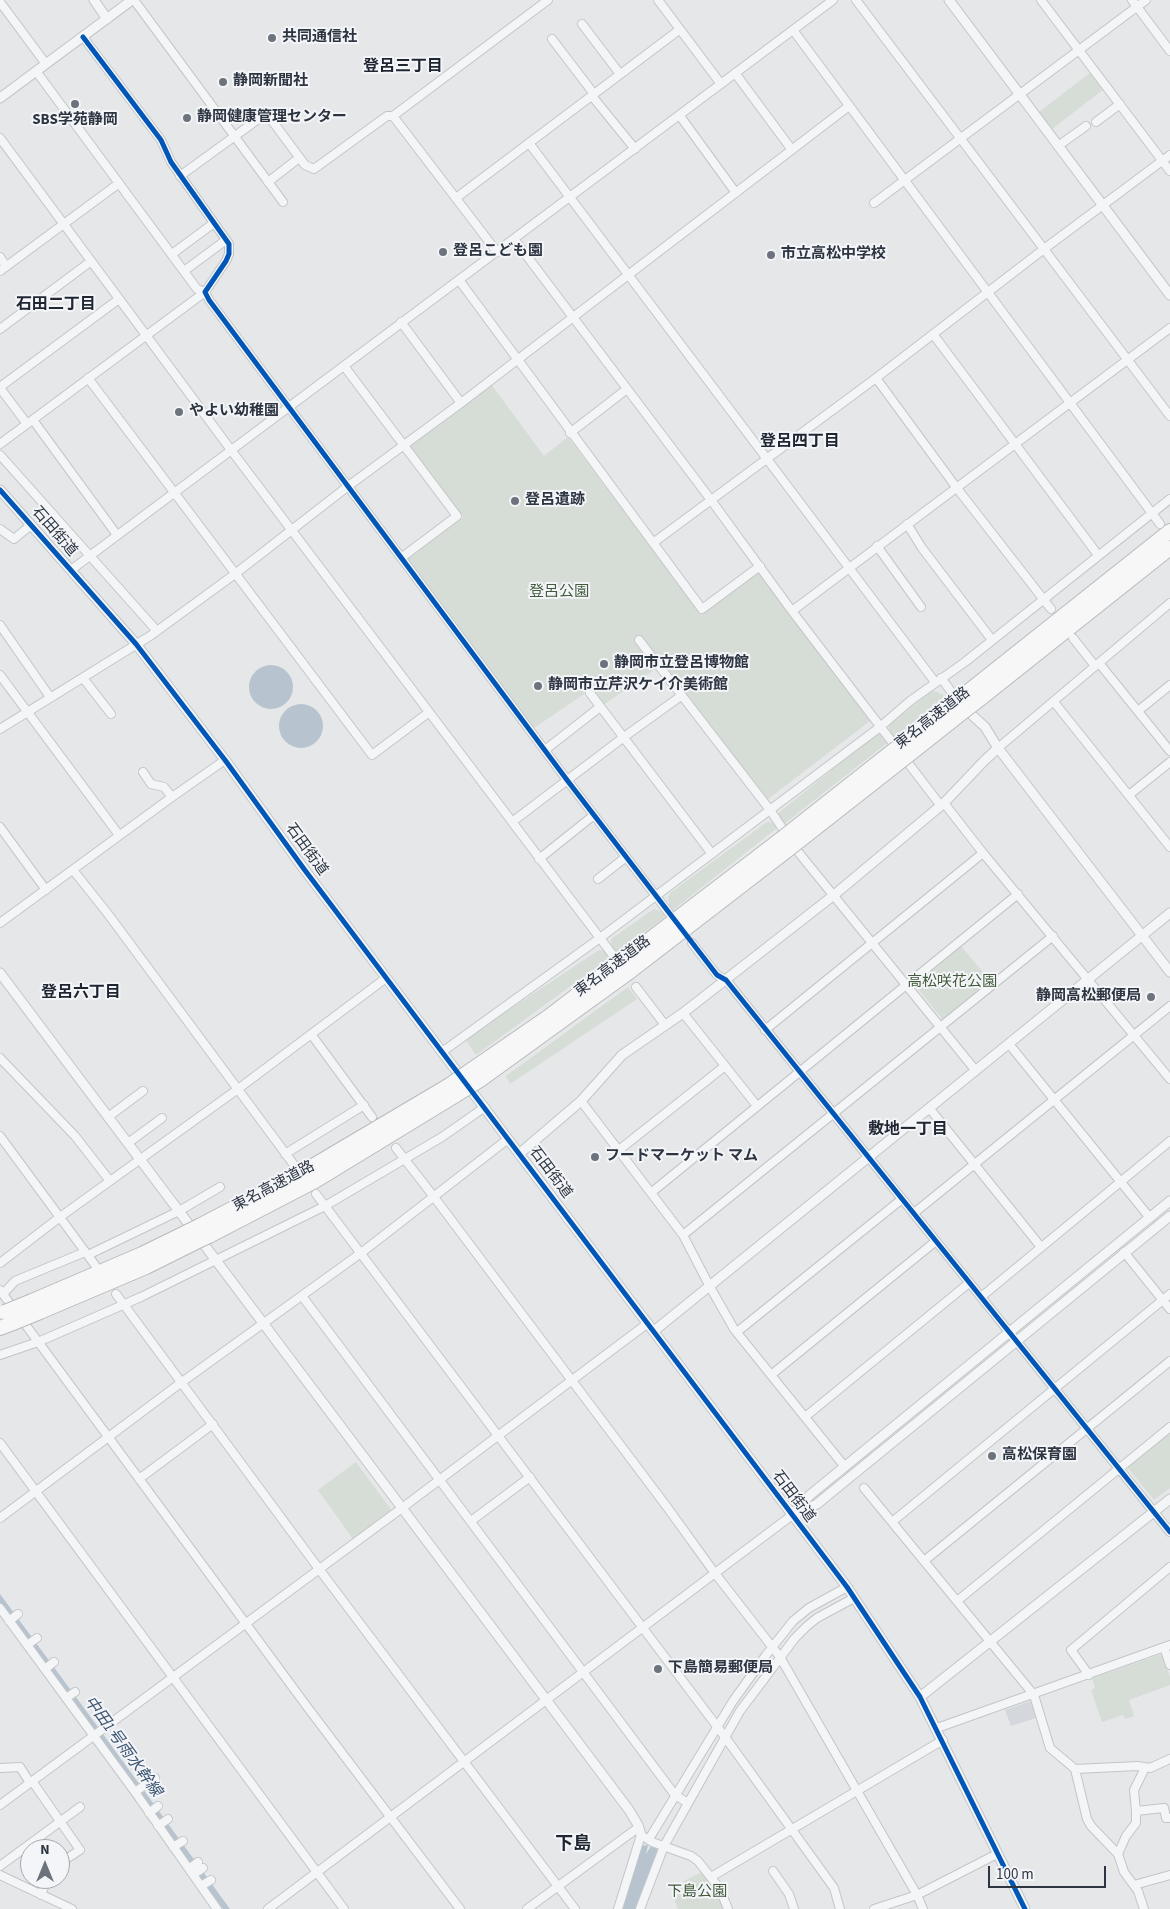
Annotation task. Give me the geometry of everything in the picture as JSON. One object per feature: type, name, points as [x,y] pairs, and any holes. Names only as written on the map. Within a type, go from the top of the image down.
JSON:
[{"type":"highway","name":"東名高速道路","points":[[975,694],[1165,527]]},
{"type":"highway","name":"東名高速道路","points":[[5,1319],[146,1266],[205,1230],[314,1181],[476,1075],[632,970],[785,844],[954,710],[1170,548]]},
{"type":"street","points":[[94,0],[107,19]]},
{"type":"street","points":[[0,98],[133,0],[283,202]]},
{"type":"street","points":[[180,176],[262,116],[267,116],[310,168],[318,167],[387,116],[393,116],[548,0]]},
{"type":"street","points":[[658,0],[721,84]]},
{"type":"street","points":[[70,570],[401,322],[635,150],[833,0]]},
{"type":"street","points":[[856,0],[1170,416]]},
{"type":"street","points":[[948,0],[1170,295]]},
{"type":"street","points":[[1041,0],[1170,171]]},
{"type":"street","points":[[1132,0],[1170,51]]},
{"type":"street","points":[[874,203],[1146,0]]},
{"type":"street","points":[[0,2],[46,64]]},
{"type":"street","points":[[582,24],[620,74]]},
{"type":"street","points":[[456,198],[680,30]]},
{"type":"street","points":[[794,30],[904,181],[1165,527]]},
{"type":"street","points":[[0,444],[205,292],[229,254],[226,240],[170,162],[161,140],[83,37]]},
{"type":"street","points":[[552,39],[635,150]]},
{"type":"street","points":[[36,71],[118,184],[197,289],[205,292],[347,487],[669,913]]},
{"type":"street","points":[[735,73],[792,150]]},
{"type":"street","points":[[1096,122],[1120,104]]},
{"type":"street","points":[[0,729],[157,631],[235,574],[849,106]]},
{"type":"street","points":[[393,116],[496,252]]},
{"type":"street","points":[[680,116],[736,193]]},
{"type":"street","points":[[1058,146],[1086,126]]},
{"type":"street","points":[[0,138],[230,450],[612,954]]},
{"type":"street","points":[[529,143],[850,567],[938,680],[985,727],[998,748],[1170,972]]},
{"type":"street","points":[[653,543],[876,378],[1170,155]]},
{"type":"street","points":[[268,182],[300,158]]},
{"type":"street","points":[[0,257],[3,268],[118,184]]},
{"type":"street","points":[[172,254],[214,223]]},
{"type":"street","points":[[514,239],[880,727],[1170,1079]]},
{"type":"street","points":[[184,271],[226,240]]},
{"type":"street","points":[[0,329],[90,262]]},
{"type":"street","points":[[459,280],[516,360],[702,609],[760,566]]},
{"type":"street","points":[[117,535],[30,422],[0,388],[119,299]]},
{"type":"street","points":[[401,322],[461,403]]},
{"type":"street","points":[[792,611],[1170,328]]},
{"type":"street","points":[[933,334],[1098,555]]},
{"type":"street","points":[[344,366],[457,516],[401,558]]},
{"type":"street","points":[[88,378],[372,755],[428,713]]},
{"type":"street","points":[[876,378],[956,487],[1051,609]]},
{"type":"street","points":[[570,433],[627,389]]},
{"type":"street","points":[[0,454],[157,631]]},
{"type":"street","name":"石田街道","points":[[0,490],[136,644],[225,760],[386,978],[648,1322],[791,1516],[847,1587],[920,1697],[943,1740],[1025,1909]]},
{"type":"street","points":[[442,1052],[600,938],[880,727],[938,680],[965,662],[1044,600],[1170,499]]},
{"type":"street","points":[[907,524],[922,548],[992,640]]},
{"type":"street","points":[[0,529],[14,539],[31,525]]},
{"type":"street","points":[[878,546],[921,607]]},
{"type":"street","points":[[519,1154],[581,1101],[622,1055],[683,1013],[834,895],[943,805],[998,748],[1170,603]]},
{"type":"street","points":[[0,626],[50,697]]},
{"type":"street","points":[[1073,638],[1138,711],[1170,752]]},
{"type":"street","points":[[639,640],[770,810],[798,853],[873,942],[976,1071]]},
{"type":"street","points":[[0,675],[119,835]]},
{"type":"street","points":[[83,678],[111,714]]},
{"type":"street","points":[[1138,711],[1170,685]]},
{"type":"street","points":[[590,693],[712,854]]},
{"type":"street","points":[[512,822],[681,696]]},
{"type":"street","points":[[1054,702],[1170,847]]},
{"type":"street","points":[[545,750],[600,707]]},
{"type":"street","points":[[0,923],[225,760]]},
{"type":"street","points":[[1128,795],[1170,762]]},
{"type":"street","points":[[143,772],[152,784],[164,787],[172,797]]},
{"type":"street","points":[[540,859],[594,815]]},
{"type":"street","points":[[0,827],[46,890]]},
{"type":"street","points":[[765,1030],[983,853]]},
{"type":"street","points":[[598,880],[626,857]]},
{"type":"street","points":[[73,870],[294,1165]]},
{"type":"street","points":[[652,1192],[1018,894]]},
{"type":"street","points":[[654,1331],[868,1156],[930,1109],[1170,912]]},
{"type":"street","points":[[683,1235],[1053,936]]},
{"type":"street","points":[[692,943],[717,975],[726,980],[1170,1532]]},
{"type":"street","points":[[0,973],[629,1810],[643,1834],[664,1846],[691,1856],[698,1861],[720,1889],[728,1909]]},
{"type":"street","points":[[0,1263],[386,978]]},
{"type":"street","points":[[636,986],[665,1025]]},
{"type":"street","points":[[914,1213],[1170,1006]]},
{"type":"street","points":[[683,1013],[757,1106]]},
{"type":"street","points":[[311,1034],[372,1117]]},
{"type":"street","points":[[1009,1044],[1150,1218]]},
{"type":"street","points":[[0,1058],[75,1136],[110,1181]]},
{"type":"street","points":[[619,1150],[725,1066]]},
{"type":"street","points":[[108,1117],[143,1091]]},
{"type":"street","points":[[581,1101],[683,1235],[710,1287],[737,1332],[845,1467]]},
{"type":"street","points":[[285,1154],[364,1105]]},
{"type":"street","points":[[0,1355],[38,1342],[124,1304],[217,1261],[325,1206],[442,1137],[485,1107]]},
{"type":"street","points":[[930,1109],[1041,1247]]},
{"type":"street","points":[[128,1143],[162,1118]]},
{"type":"street","points":[[0,1136],[95,1265]]},
{"type":"street","points":[[0,1518],[182,1382],[361,1252],[508,1139]]},
{"type":"street","points":[[981,1297],[1170,1141]]},
{"type":"street","points":[[396,1148],[780,1657],[918,1896],[923,1909]]},
{"type":"street","points":[[220,1187],[179,1211],[86,1254],[15,1281],[1,1292],[246,1624],[460,1909]]},
{"type":"street","points":[[316,1194],[718,1726],[834,1888],[840,1909]]},
{"type":"street","points":[[737,1332],[902,1199]]},
{"type":"street","points":[[791,1516],[810,1495],[1170,1201]]},
{"type":"street","points":[[268,1909],[714,1572],[791,1516],[817,1504],[1170,1216]]},
{"type":"street","points":[[772,1375],[936,1241]]},
{"type":"street","points":[[1124,1252],[1170,1308]]},
{"type":"street","points":[[805,1417],[969,1283]]},
{"type":"street","points":[[116,1294],[319,1570],[575,1909]]},
{"type":"street","points":[[892,1522],[1170,1294]]},
{"type":"street","points":[[302,1296],[675,1795],[688,1803]]},
{"type":"street","points":[[0,1805],[319,1570],[648,1322]]},
{"type":"street","points":[[924,1561],[1170,1361]]},
{"type":"street","points":[[139,1478],[213,1424]]},
{"type":"street","points":[[957,1601],[1170,1427]]},
{"type":"street","points":[[0,1443],[344,1909]]},
{"type":"street","points":[[471,1521],[530,1476]]},
{"type":"street","points":[[864,1488],[1034,1695],[1050,1748],[1075,1769],[1087,1819],[1091,1826],[1118,1854],[1124,1872],[1134,1885],[1144,1909]]},
{"type":"street","points":[[920,1697],[1170,1499]]},
{"type":"street","points":[[1089,1675],[1071,1650],[1170,1567]]},
{"type":"street","points":[[527,1909],[558,1886],[643,1834],[675,1795],[733,1701],[793,1620],[809,1608],[847,1587]]},
{"type":"street","points":[[640,1909],[664,1846],[744,1704],[795,1638],[817,1618],[854,1598]]},
{"type":"street","points":[[0,1608],[13,1618],[70,1695],[92,1736],[135,1792],[217,1909]]},
{"type":"street","points":[[937,1728],[1167,1646],[1170,1665]]},
{"type":"street","points":[[711,1876],[943,1740]]},
{"type":"street","points":[[1075,1769],[1138,1766],[1150,1768],[1170,1759]]},
{"type":"street","points":[[0,1768],[20,1767],[80,1850],[70,1857]]},
{"type":"street","points":[[1118,1854],[1126,1836],[1136,1823],[1134,1790],[1145,1768]]},
{"type":"street","points":[[135,1792],[155,1778]]},
{"type":"street","points":[[149,1813],[158,1806]]},
{"type":"street","points":[[0,1866],[80,1807]]},
{"type":"street","points":[[1136,1811],[1164,1808],[1166,1818],[1170,1818]]},
{"type":"street","points":[[158,1826],[168,1820]]},
{"type":"street","points":[[618,1909],[643,1834]]},
{"type":"street","points":[[174,1847],[183,1841]]},
{"type":"street","points":[[874,1909],[918,1896],[997,1854]]},
{"type":"street","points":[[191,1872],[200,1865]]},
{"type":"street","points":[[773,1871],[789,1894],[794,1909]]},
{"type":"street","points":[[0,1875],[72,1909]]},
{"type":"street","points":[[1134,1885],[1170,1875]]},
{"type":"street","points":[[201,1886],[211,1880]]},
{"type":"street","points":[[41,1895],[43,1889]]},
{"type":"shaded area","points":[[267,665],[275,665],[287,671],[293,687],[287,703],[275,709],[267,709],[255,703],[249,691],[249,683],[255,671]]},
{"type":"shaded area","points":[[297,704],[305,704],[317,710],[323,726],[317,742],[305,748],[297,748],[285,742],[279,730],[279,722],[285,710]]},
{"type":"shaded area","points":[[0,1594],[230,1909],[223,1909],[0,1604]]},
{"type":"shaded area","points":[[1031,1701],[1036,1718],[1011,1726],[1005,1710]]},
{"type":"shaded area","points":[[648,1845],[646,1854],[651,1846],[658,1849],[635,1909],[621,1909],[641,1846]]},
{"type":"green space","points":[[1091,72],[1104,89],[1052,129],[1039,112]]},
{"type":"green space","name":"登呂公園","points":[[491,384],[544,456],[568,437],[701,614],[758,572],[870,721],[768,799],[661,665],[602,706],[590,690],[534,728],[408,559],[463,517],[409,446]]},
{"type":"green space","points":[[935,691],[945,696],[894,738],[889,733],[889,725],[930,692]]},
{"type":"green space","points":[[880,734],[887,743],[784,824],[776,815],[875,735]]},
{"type":"green space","points":[[767,822],[773,823],[777,828],[673,910],[669,905],[668,898],[670,893]]},
{"type":"green space","points":[[654,909],[663,912],[666,916],[616,954],[611,944],[611,939]]},
{"type":"green space","name":"高松咲花公園","points":[[961,946],[991,982],[943,1020],[914,984]]},
{"type":"green space","points":[[599,950],[604,951],[609,958],[476,1055],[465,1039]]},
{"type":"green space","points":[[628,987],[637,999],[510,1084],[506,1076]]},
{"type":"green space","points":[[1170,1432],[1170,1488],[1154,1500],[1127,1467]]},
{"type":"green space","points":[[356,1462],[392,1511],[353,1539],[318,1490]]},
{"type":"green space","points":[[1162,1654],[1170,1677],[1170,1685],[1129,1700],[1134,1716],[1125,1719],[1123,1715],[1102,1722],[1091,1690],[1095,1688],[1092,1678]]},
{"type":"green space","name":"下島公園","points":[[702,1872],[717,1890],[725,1909],[678,1909],[675,1902],[684,1881]]},
{"type":"tunnel","points":[[372,1117],[396,1148]]},
{"type":"cycle path","points":[[83,37],[161,140],[171,162],[229,244],[229,254],[226,261],[205,292],[209,300],[567,780],[717,975],[726,980],[1170,1532]]},
{"type":"cycle path","points":[[0,490],[136,644],[847,1587],[920,1697],[1025,1909]]},
{"type":"place","name":"共同通信社","points":[[272,38]]},
{"type":"place","name":"静岡新聞社","points":[[223,82]]},
{"type":"place","name":"SBS学苑静岡","points":[[75,104]]},
{"type":"place","name":"静岡健康管理センター","points":[[187,118]]},
{"type":"place","name":"登呂こども園","points":[[443,252]]},
{"type":"place","name":"市立高松中学校","points":[[771,255]]},
{"type":"place","name":"やよい幼稚園","points":[[179,412]]},
{"type":"place","name":"登呂遺跡","points":[[515,501]]},
{"type":"place","name":"静岡市立登呂博物館","points":[[604,664]]},
{"type":"place","name":"静岡市立芹沢ケイ介美術館","points":[[538,686]]},
{"type":"place","name":"静岡高松郵便局","points":[[1151,997]]},
{"type":"place","name":"フードマーケット マム","points":[[595,1157]]},
{"type":"place","name":"高松保育園","points":[[992,1456]]},
{"type":"place","name":"下島簡易郵便局","points":[[658,1669]]},
{"type":"district","name":"登呂三丁目","points":[[403,67]]},
{"type":"district","name":"石田二丁目","points":[[56,305]]},
{"type":"district","name":"登呂四丁目","points":[[800,442]]},
{"type":"district","name":"登呂六丁目","points":[[81,993]]},
{"type":"district","name":"敷地一丁目","points":[[908,1130]]},
{"type":"district","name":"下島","points":[[573,1845]]},
{"type":"water label","name":"中田1号雨水幹線","points":[[122,1747]]}]
